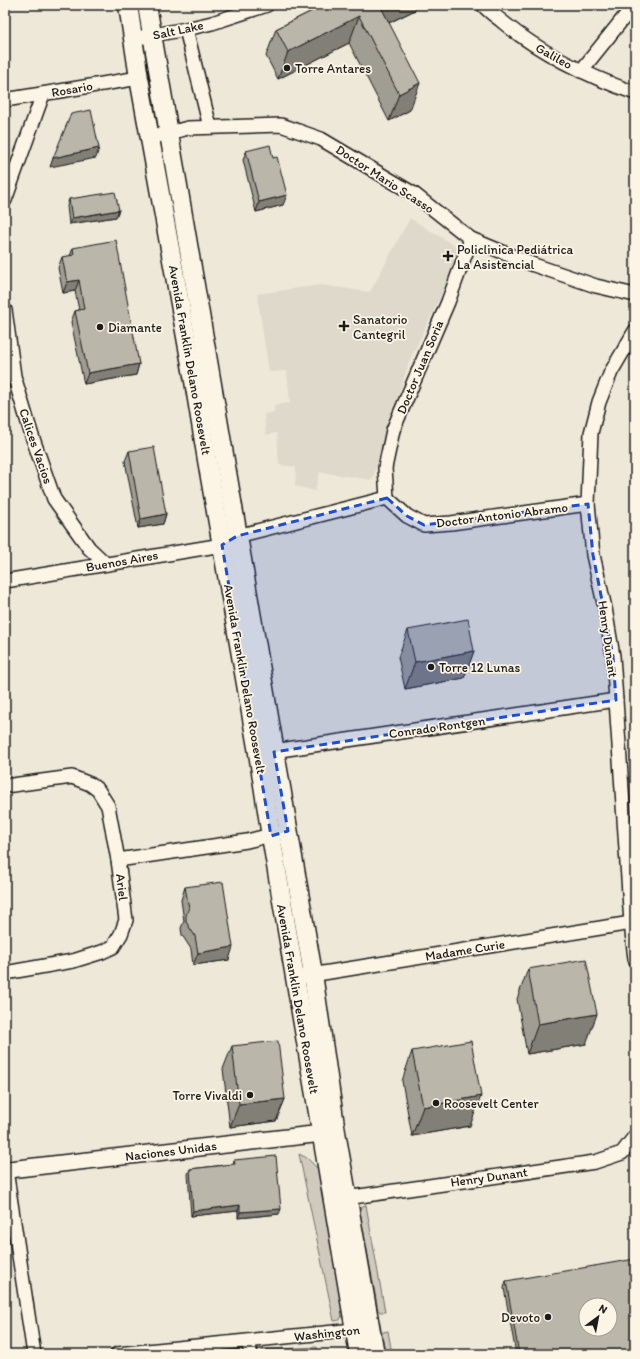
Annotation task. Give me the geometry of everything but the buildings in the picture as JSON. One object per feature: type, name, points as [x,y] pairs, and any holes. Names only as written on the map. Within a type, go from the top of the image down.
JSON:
[{"type":"main road","name":"Avenida Franklin Delano Roosevelt","points":[[128,5],[139,78],[222,545],[266,752],[288,831],[313,974],[329,1132]]},
{"type":"main road","name":"Avenida Franklin Delano Roosevelt","points":[[147,5],[170,132],[237,536],[266,752],[271,836],[295,979],[329,1132],[362,1329],[359,1354]]},
{"type":"main road","name":"Avenida Franklin Delano Roosevelt","points":[[362,1329],[375,1354]]},
{"type":"street","name":"Salt Lake","points":[[134,39],[212,23],[267,5]]},
{"type":"street","name":"Galileo","points":[[483,5],[511,29],[542,51],[581,71],[635,93]]},
{"type":"street","points":[[581,71],[634,5]]},
{"type":"street","points":[[186,29],[210,127]]},
{"type":"street","name":"Rosario","points":[[5,100],[139,78]]},
{"type":"street","points":[[5,200],[43,94]]},
{"type":"street","name":"Doctor Mario Scasso","points":[[150,138],[188,128],[281,125],[321,139],[414,194],[471,239],[534,265],[596,286],[635,295]]},
{"type":"street","name":"Doctor Juan Soria","points":[[387,498],[385,468],[393,430],[448,302],[471,239]]},
{"type":"street","name":"Calices Vacios","points":[[5,310],[9,376],[54,499],[89,548],[106,564]]},
{"type":"street","name":"Henry Dunant","points":[[635,331],[611,372],[599,402],[591,433],[588,504],[593,555],[605,608],[613,656],[635,959]]},
{"type":"street","points":[[237,536],[387,498]]},
{"type":"street","name":"Doctor Antonio Abramo","points":[[387,498],[407,516],[424,525],[451,523],[588,504]]},
{"type":"street","name":"Buenos Aires","points":[[5,581],[222,545],[237,536]]},
{"type":"street","name":"Conrado Rontgen","points":[[266,752],[616,700]]},
{"type":"street","points":[[5,786],[72,777],[90,784],[98,790],[108,806],[118,860]]},
{"type":"street","name":"Ariel","points":[[5,973],[73,961],[113,947],[126,920],[118,860],[271,836],[288,831]]},
{"type":"street","name":"Madame Curie","points":[[295,979],[313,974],[633,924]]},
{"type":"street","name":"Naciones Unidas","points":[[5,1170],[329,1132]]},
{"type":"street","name":"Henry Dunant","points":[[341,1198],[595,1162],[622,1153],[635,1136]]},
{"type":"street","points":[[5,1170],[34,1354]]},
{"type":"street","name":"Washington","points":[[117,1354],[362,1329]]},
{"type":"street","points":[[248,1341],[251,1354]]},
{"type":"highlighted area","points":[[387,498],[407,516],[424,525],[588,504],[593,555],[613,656],[616,700],[274,752],[288,831],[271,836],[222,545],[237,536]]},
{"type":"shaded area","name":"Sanatorio Cantegril","points":[[410,218],[463,251],[410,359],[372,480],[320,472],[315,491],[295,486],[296,467],[279,465],[277,433],[266,435],[264,414],[274,412],[274,405],[290,403],[287,371],[269,372],[257,294],[321,285],[370,292]]},
{"type":"shaded area","points":[[299,1154],[307,1158],[318,1169],[343,1313],[340,1320],[334,1321]]},
{"type":"shaded area","points":[[366,1205],[385,1312],[380,1312],[378,1310],[360,1212],[361,1208]]},
{"type":"shaded area","points":[[388,1331],[392,1354],[385,1354],[381,1335],[383,1332]]},
{"type":"shaded area","points":[[317,1347],[318,1354],[263,1354],[262,1350]]},
{"type":"place","name":"Torre Antares","points":[[287,68]]},
{"type":"place","name":"Policlinica Pediátrica La Asistencial","points":[[448,256]]},
{"type":"place","name":"Sanatorio Cantegril","points":[[344,326]]},
{"type":"place","name":"Diamante","points":[[100,327]]},
{"type":"place","name":"Torre 12 Lunas","points":[[431,667]]},
{"type":"place","name":"Torre Vivaldi","points":[[250,1095]]},
{"type":"place","name":"Roosevelt Center","points":[[436,1103]]},
{"type":"place","name":"Devoto","points":[[548,1317]]}]
